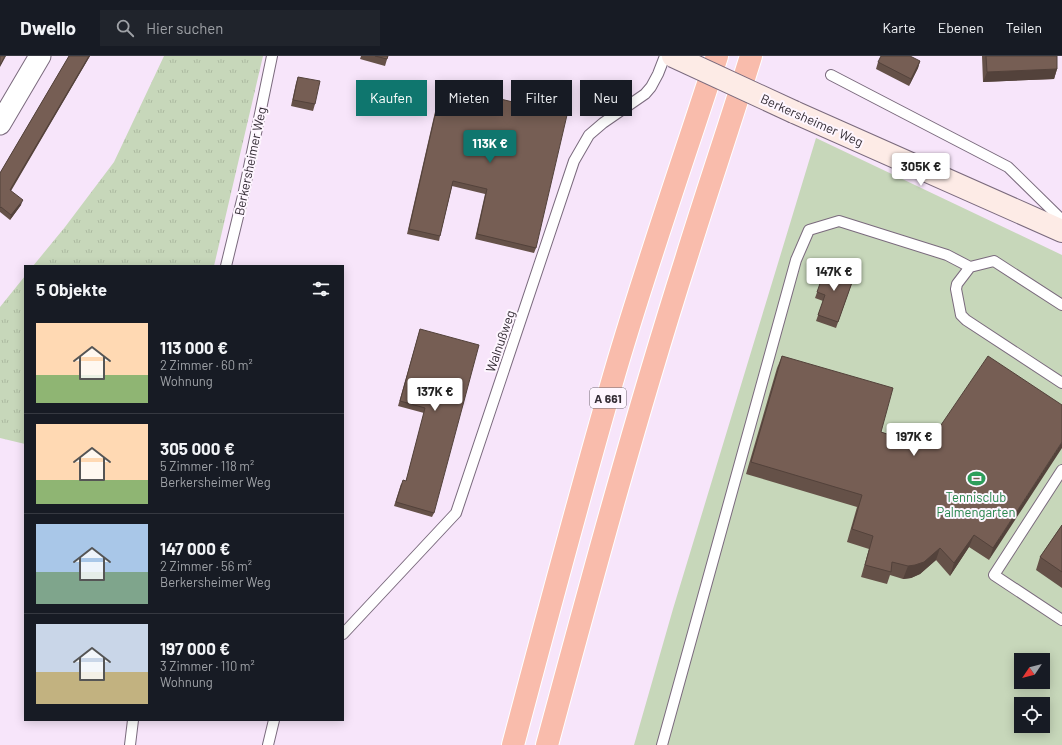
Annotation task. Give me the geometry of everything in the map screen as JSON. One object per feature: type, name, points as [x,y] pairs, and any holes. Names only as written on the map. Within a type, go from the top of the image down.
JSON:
[{"type":"highway","name":"A 661","points":[[513,745],[615,373],[650,259],[717,56]]},
{"type":"highway","name":"A 661","points":[[548,745],[586,599],[650,378],[686,258],[751,56]]},
{"type":"street","points":[[0,124],[40,56]]},
{"type":"street","name":"Berkersheimer Weg","points":[[673,56],[794,112],[1062,231]]},
{"type":"lane","name":"Berkersheimer Weg","points":[[226,265],[243,196],[272,56]]},
{"type":"lane","name":"Walnußweg","points":[[344,633],[456,513],[574,161],[589,136],[603,123],[645,94],[651,87],[658,74],[665,56]]},
{"type":"lane","points":[[831,75],[1008,167],[1062,220]]},
{"type":"lane","points":[[662,745],[796,260],[809,230],[839,220],[947,255],[970,267]]},
{"type":"lane","points":[[1062,305],[994,261],[970,267],[957,284],[956,289],[962,315],[966,320],[1062,383]]},
{"type":"lane","points":[[1062,470],[994,575],[1062,620]]},
{"type":"lane","points":[[130,745],[133,721]]},
{"type":"lane","points":[[268,745],[274,721]]},
{"type":"green space","points":[[164,56],[263,56],[214,265],[34,265],[65,227],[114,162]]},
{"type":"green space","points":[[816,138],[1062,255],[1062,745],[634,745],[673,609]]},
{"type":"green space","points":[[24,277],[24,444],[0,438],[0,307]]},
{"type":"building","points":[[0,56],[5,56],[0,65]]},
{"type":"building","points":[[69,56],[89,56],[10,190],[23,200],[11,215],[1,207],[0,208],[0,173]]},
{"type":"building","points":[[375,56],[388,56],[387,59]]},
{"type":"building","points":[[881,56],[910,56],[920,61],[911,79],[878,62]]},
{"type":"building","points":[[986,56],[1057,56],[1057,69],[987,72]]},
{"type":"building","points":[[298,77],[320,81],[315,104],[293,100]]},
{"type":"building","points":[[503,100],[511,102],[511,116],[567,116],[536,248],[477,234],[487,189],[453,181],[440,236],[409,229],[435,116],[503,116]]},
{"type":"building","points":[[827,264],[855,274],[838,322],[818,315],[825,295],[817,292]]},
{"type":"building","points":[[420,329],[479,345],[434,513],[396,502],[403,480],[406,481],[425,408],[400,401]]},
{"type":"building","points":[[782,356],[893,388],[881,432],[926,447],[988,356],[1062,405],[1062,442],[993,548],[974,535],[954,563],[940,548],[924,562],[915,565],[908,566],[892,562],[891,572],[865,565],[873,536],[852,529],[862,495],[751,462]]},
{"type":"building","points":[[1062,525],[1062,572],[1040,557]]},
{"type":"place","name":"Tennisclub Palmengarten","points":[[976,478]]}]
